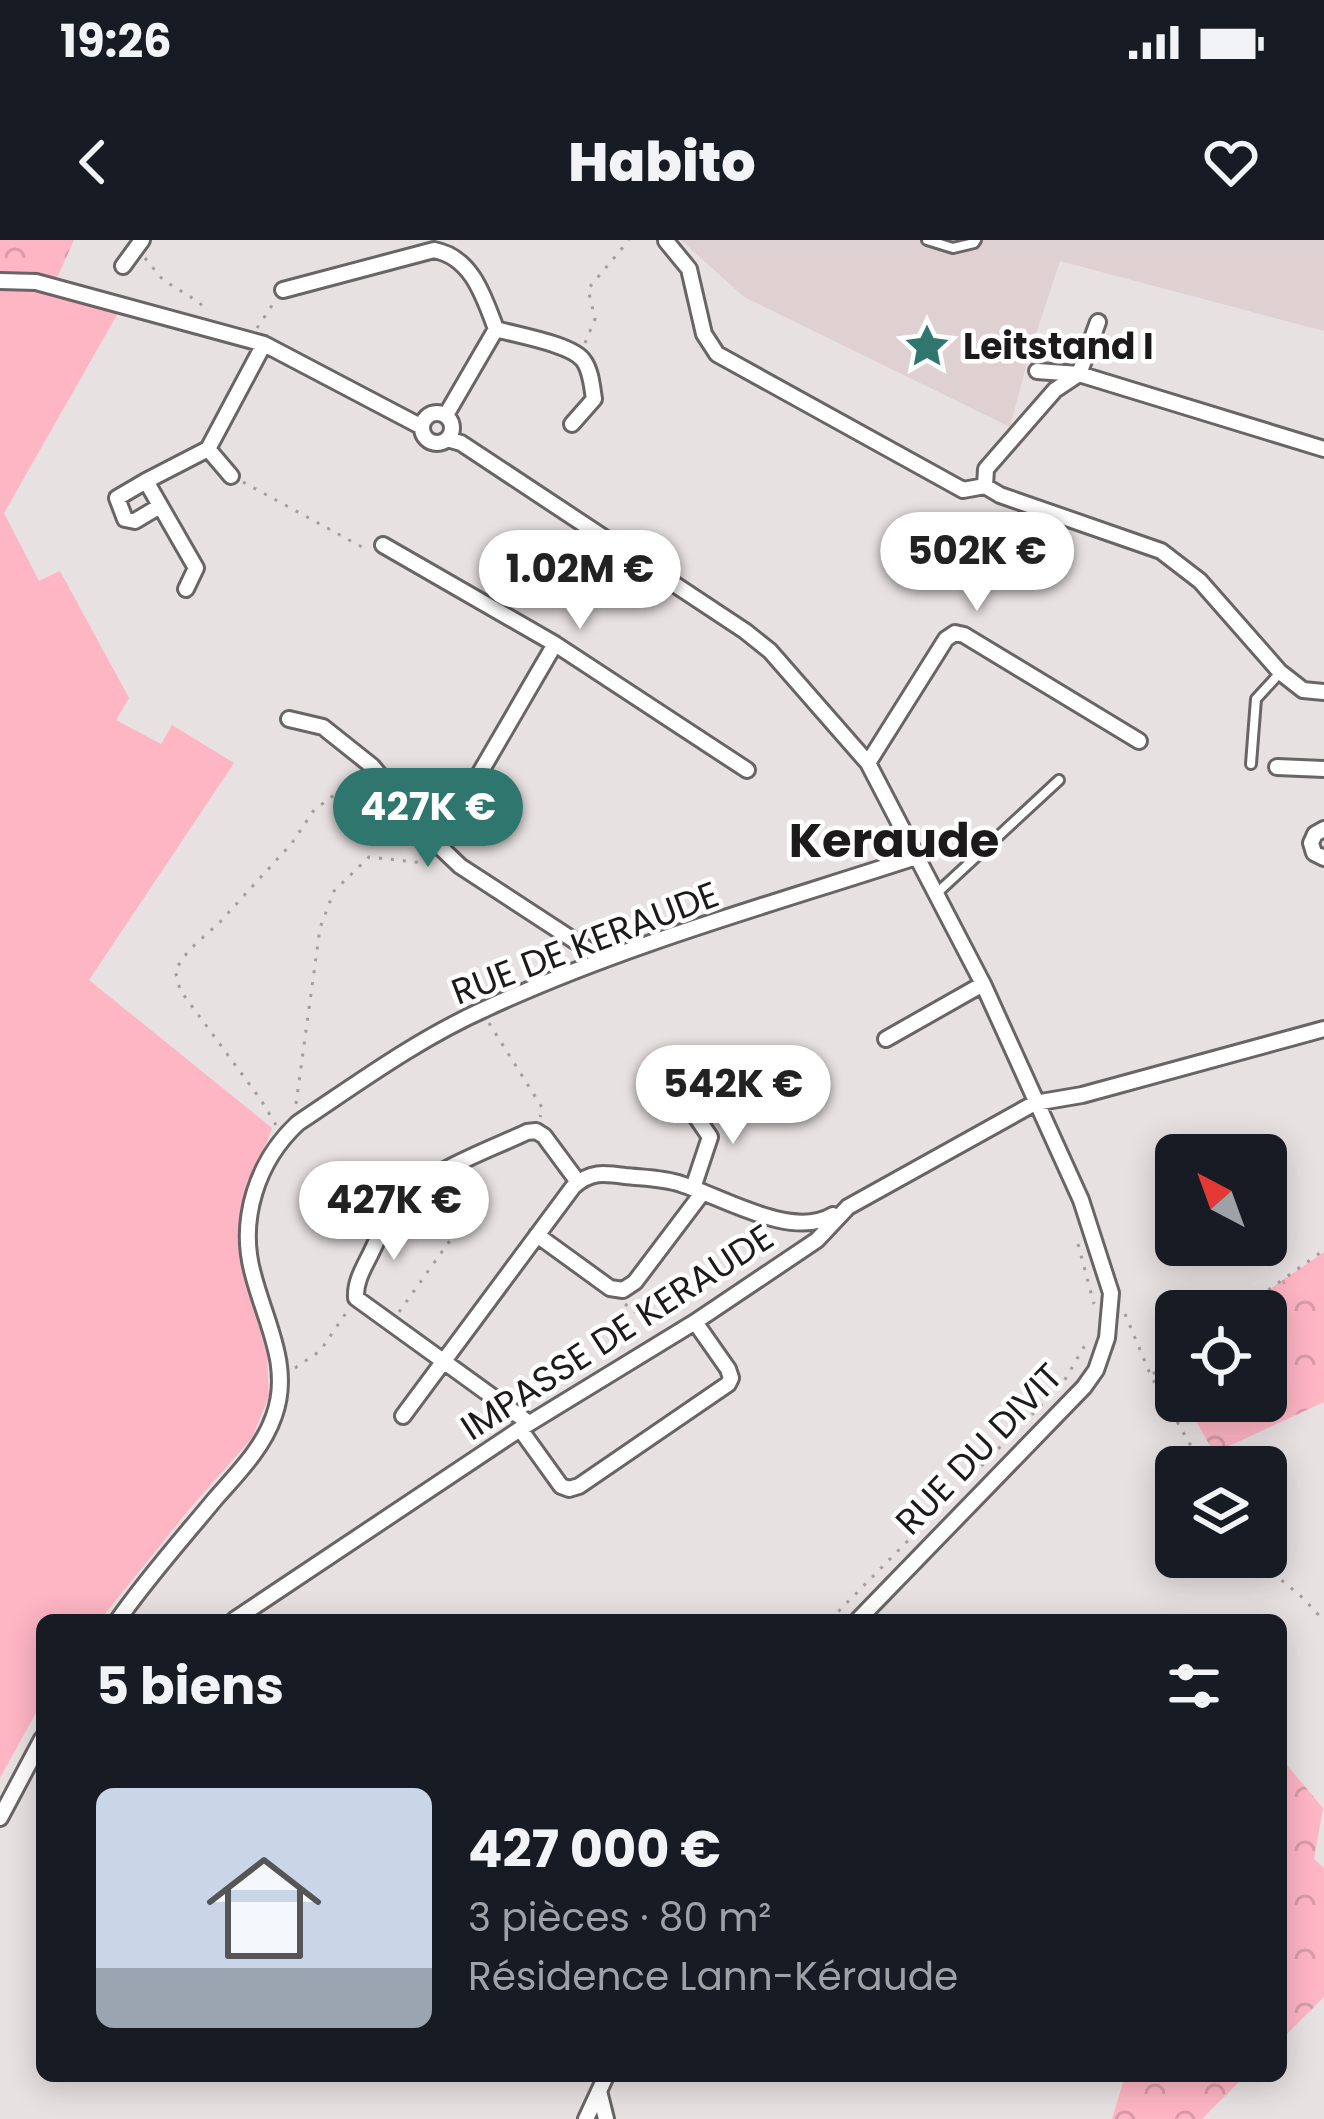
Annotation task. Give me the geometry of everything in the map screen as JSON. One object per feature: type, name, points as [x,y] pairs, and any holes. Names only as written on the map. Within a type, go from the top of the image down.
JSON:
[{"type":"street","points":[[666,242],[689,269],[704,334],[717,354],[963,490],[985,486],[1161,551],[1200,581],[1280,672],[1303,690],[1324,692]]},
{"type":"street","points":[[123,266],[139,244]]},
{"type":"street","points":[[283,290],[438,250],[478,281],[496,329]]},
{"type":"street","points":[[0,281],[36,283],[264,344],[422,427],[428,440],[447,439],[453,427],[446,415]]},
{"type":"street","points":[[985,486],[986,469],[1054,390],[1079,374],[1098,322]]},
{"type":"street","points":[[496,329],[580,356],[586,363],[594,399],[572,424]]},
{"type":"street","points":[[446,415],[496,329]]},
{"type":"street","points":[[160,506],[135,521],[125,519],[117,498],[208,449],[264,344]]},
{"type":"street","points":[[1037,371],[1079,374],[1324,449]]},
{"type":"street","points":[[422,427],[433,413],[446,415]]},
{"type":"street","name":"RUE DU DIVIT","points":[[447,439],[461,442],[746,631],[770,651],[868,763],[982,984],[1081,1200],[1111,1293],[1108,1339],[1096,1370],[864,1614]]},
{"type":"street","points":[[208,449],[230,476]]},
{"type":"street","points":[[146,481],[196,568],[186,589]]},
{"type":"street","points":[[383,545],[555,644],[747,770]]},
{"type":"street","points":[[868,763],[946,639],[955,633],[1139,741]]},
{"type":"street","points":[[438,845],[555,644]]},
{"type":"street","points":[[289,719],[323,727],[372,766],[460,866],[604,960]]},
{"type":"street","points":[[1277,766],[1324,769]]},
{"type":"street","points":[[1324,829],[1311,843],[1314,853],[1324,858]]},
{"type":"street","name":"RUE DE KERAUDE","points":[[122,1614],[267,1433],[280,1396],[281,1377],[252,1271],[251,1202],[262,1169],[298,1123],[408,1050],[481,1010],[604,960],[916,857]]},
{"type":"street","points":[[886,1039],[982,984]]},
{"type":"street","name":"IMPASSE DE KERAUDE","points":[[243,1614],[817,1240],[848,1207],[1035,1103],[1078,1096],[1324,1029]]},
{"type":"street","points":[[537,1235],[610,1288],[623,1290],[635,1282],[698,1190],[710,1137],[695,1115]]},
{"type":"street","points":[[578,1182],[536,1131],[434,1177],[392,1214],[361,1272],[356,1298],[525,1426],[561,1486],[569,1490],[728,1384],[728,1369],[694,1322]]},
{"type":"street","points":[[403,1416],[537,1235],[578,1182],[589,1175],[676,1182],[798,1224],[824,1221],[848,1207]]},
{"type":"street","points":[[0,1818],[36,1750]]},
{"type":"street","points":[[586,2119],[603,2082]]},
{"type":"street","points":[[599,2091],[606,2119]]},
{"type":"lane","points":[[927,240],[952,248],[976,240]]},
{"type":"lane","points":[[1251,764],[1256,699],[1280,672]]},
{"type":"lane","points":[[936,894],[1059,780]]},
{"type":"path","points":[[580,356],[595,319],[588,290],[629,240]]},
{"type":"path","points":[[139,244],[163,280],[207,312]]},
{"type":"path","points":[[256,329],[283,290]]},
{"type":"path","points":[[230,476],[362,547],[383,545]]},
{"type":"path","points":[[284,1137],[180,990],[175,970],[292,844],[314,810],[372,766]]},
{"type":"path","points":[[298,1123],[295,1109],[320,928],[334,891],[369,856],[460,866]]},
{"type":"path","points":[[481,1010],[543,1109],[536,1131]]},
{"type":"path","points":[[391,1323],[474,1207],[434,1177]]},
{"type":"path","points":[[1075,1231],[1093,1300]]},
{"type":"path","points":[[1268,1290],[1324,1250]]},
{"type":"path","points":[[623,1290],[625,1306],[670,1337]]},
{"type":"path","points":[[1111,1293],[1191,1446]]},
{"type":"path","points":[[281,1377],[320,1351],[356,1298]]},
{"type":"path","points":[[836,1614],[1064,1382],[1087,1343]]},
{"type":"path","points":[[1151,1376],[1155,1373]]},
{"type":"path","points":[[1279,1578],[1324,1621]]},
{"type":"shaded area","points":[[681,240],[1324,240],[1324,331],[1060,261],[1010,427],[744,297]]},
{"type":"green space","points":[[0,240],[74,240],[56,280],[0,272]]},
{"type":"green space","points":[[0,272],[56,280],[118,313],[4,513],[39,581],[60,571],[129,698],[116,720],[161,744],[172,725],[234,763],[89,980],[272,1128],[246,1199],[240,1256],[267,1355],[269,1396],[252,1438],[105,1614],[36,1614],[36,1713],[0,1778]]},
{"type":"green space","points":[[1324,1252],[1324,1402],[1287,1419],[1287,1290],[1269,1290]]},
{"type":"green space","points":[[1197,1422],[1281,1422],[1229,1446],[1210,1446]]},
{"type":"green space","points":[[1287,1765],[1323,1808],[1314,1859],[1324,1868],[1324,1997],[1287,2034]]},
{"type":"green space","points":[[1123,2082],[1239,2082],[1202,2119],[1112,2119]]},
{"type":"place","name":"Leitstand I","points":[[927,346]]},
{"type":"district","name":"Keraude","points":[[894,840]]}]
